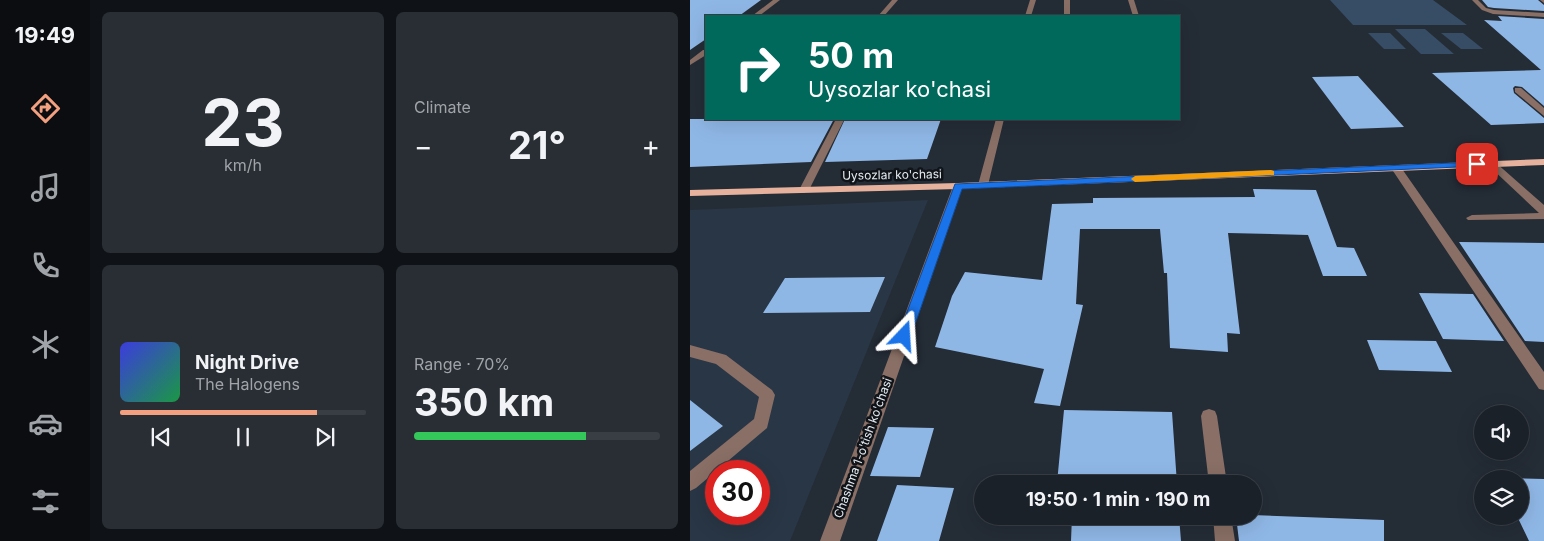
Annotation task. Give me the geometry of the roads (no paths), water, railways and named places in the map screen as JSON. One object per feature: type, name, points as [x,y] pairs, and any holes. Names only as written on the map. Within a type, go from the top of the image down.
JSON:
[{"type":"main road","name":"Uysozlar ko'chasi","points":[[690,193],[958,186],[1544,162]]},
{"type":"street","points":[[756,15],[777,0]]},
{"type":"street","points":[[882,15],[895,0]]},
{"type":"street","points":[[1028,15],[1033,0]]},
{"type":"street","points":[[1067,15],[1068,0]]},
{"type":"street","points":[[1131,0],[1136,15]]},
{"type":"street","points":[[1475,0],[1484,9],[1493,12],[1544,15]]},
{"type":"street","points":[[690,63],[705,53]]},
{"type":"street","points":[[1518,90],[1544,113]]},
{"type":"street","points":[[804,190],[840,120]]},
{"type":"street","points":[[983,185],[1000,120]]},
{"type":"street","points":[[1492,164],[1544,211]]},
{"type":"street","points":[[1396,168],[1544,384]]},
{"type":"street","name":"Chashma 1-o'tish ko'chasi","points":[[830,541],[958,186]]},
{"type":"street","points":[[1472,218],[1544,216]]},
{"type":"street","points":[[690,351],[720,359],[767,395],[761,424],[690,482]]},
{"type":"street","points":[[1209,416],[1217,475]]},
{"type":"street","points":[[1223,525],[1225,541]]}]
